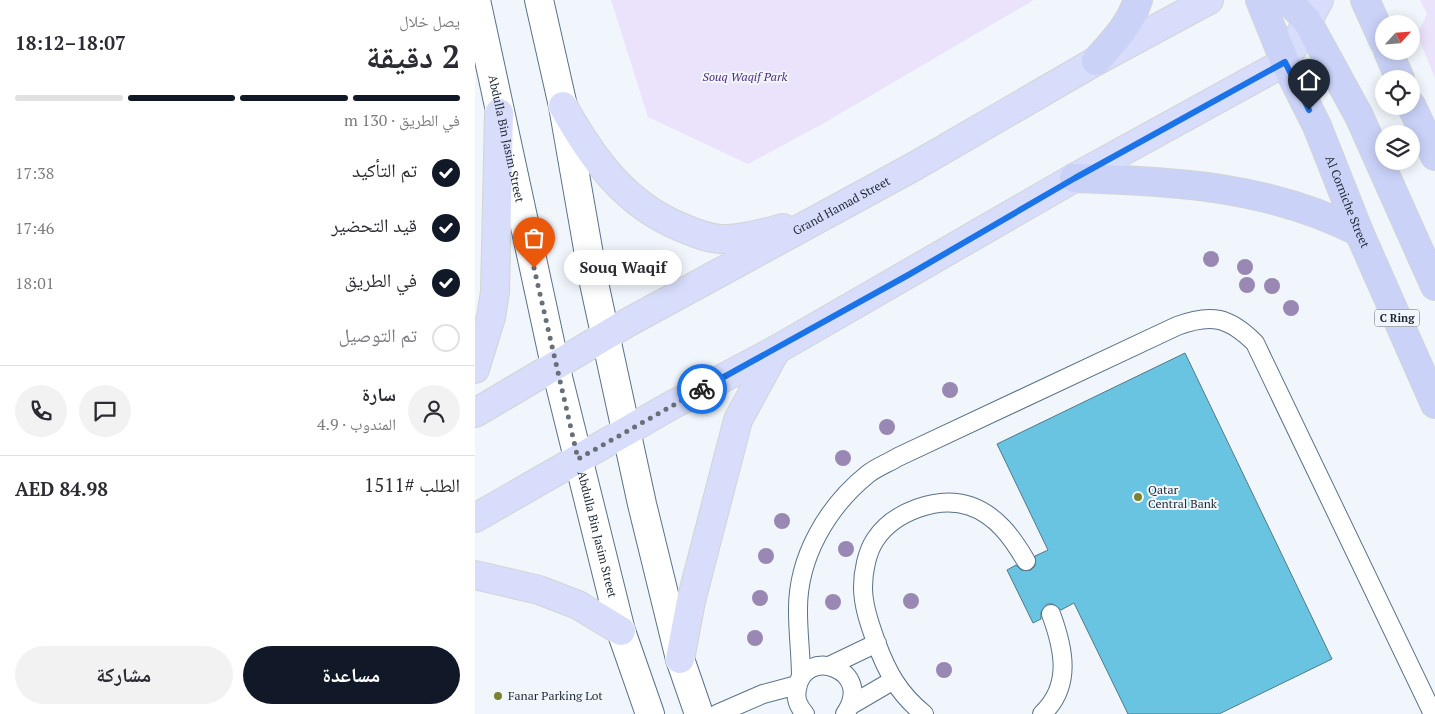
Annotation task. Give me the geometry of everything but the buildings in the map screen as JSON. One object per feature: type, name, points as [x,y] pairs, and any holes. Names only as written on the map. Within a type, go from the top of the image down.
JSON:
[{"type":"highway","points":[[1096,61],[1123,30],[1134,13],[1138,0]]},
{"type":"highway","name":"Al Corniche Street","points":[[1259,0],[1285,62],[1317,126],[1359,232],[1435,404]]},
{"type":"highway","points":[[1288,0],[1313,10],[1435,286]]},
{"type":"highway","points":[[1365,0],[1375,22]]},
{"type":"highway","points":[[1416,115],[1435,156]]},
{"type":"highway","points":[[1075,178],[1157,180],[1242,192],[1284,201],[1325,215],[1359,232]]},
{"type":"main road","name":"Grand Hamad Street","points":[[475,413],[606,335],[915,166],[1096,61],[1209,0]]},
{"type":"main road","points":[[475,518],[626,432],[776,350],[1075,178],[1285,62],[1313,10]]},
{"type":"main road","points":[[563,106],[581,139],[614,182],[637,203],[663,220],[701,235],[723,239],[751,236],[814,222]]},
{"type":"main road","points":[[475,369],[491,317],[495,292],[499,113]]},
{"type":"main road","points":[[680,659],[691,601],[738,420],[776,350]]},
{"type":"main road","points":[[475,574],[539,590],[563,599],[578,605],[621,631]]},
{"type":"street","name":"Abdulla Bin Jasim Street","points":[[476,0],[499,113],[578,459],[621,631],[650,714]]},
{"type":"street","points":[[539,0],[563,106],[626,432],[680,659],[699,714]]},
{"type":"lane","points":[[805,714],[799,707],[796,696],[799,681],[801,644],[798,611],[801,579],[811,548],[825,519],[852,488],[870,473],[898,457],[1197,318],[1219,319],[1239,328],[1255,343],[1433,714]]},
{"type":"lane","points":[[924,714],[907,699],[893,681],[866,611],[863,587],[866,562],[875,540],[888,524],[931,504],[952,502],[969,506],[987,514],[1001,526],[1026,561]]},
{"type":"lane","points":[[1042,714],[1052,702],[1063,674],[1063,651],[1051,614]]},
{"type":"lane","points":[[717,714],[799,681],[809,670],[829,666],[877,643]]},
{"type":"lane","points":[[829,666],[839,669],[851,685],[853,695],[848,710]]},
{"type":"lane","points":[[848,710],[893,681]]},
{"type":"green space","name":"Souq Waqif Park","points":[[611,0],[1034,0],[824,123],[748,164],[648,117]]},
{"type":"green space","points":[[1420,0],[1435,0],[1435,78],[1420,41],[1420,28],[1427,14]]},
{"type":"way so far","points":[[534,268],[578,459],[702,389]]},
{"type":"place","name":"Souq Waqif","points":[[534,268]]},
{"type":"place","name":"Qatar Central Bank","points":[[1138,497]]},
{"type":"place","name":"Fanar Parking Lot","points":[[498,696]]},
{"type":"route","points":[[702,389],[776,350],[1075,178],[1285,62],[1309,110]]}]
